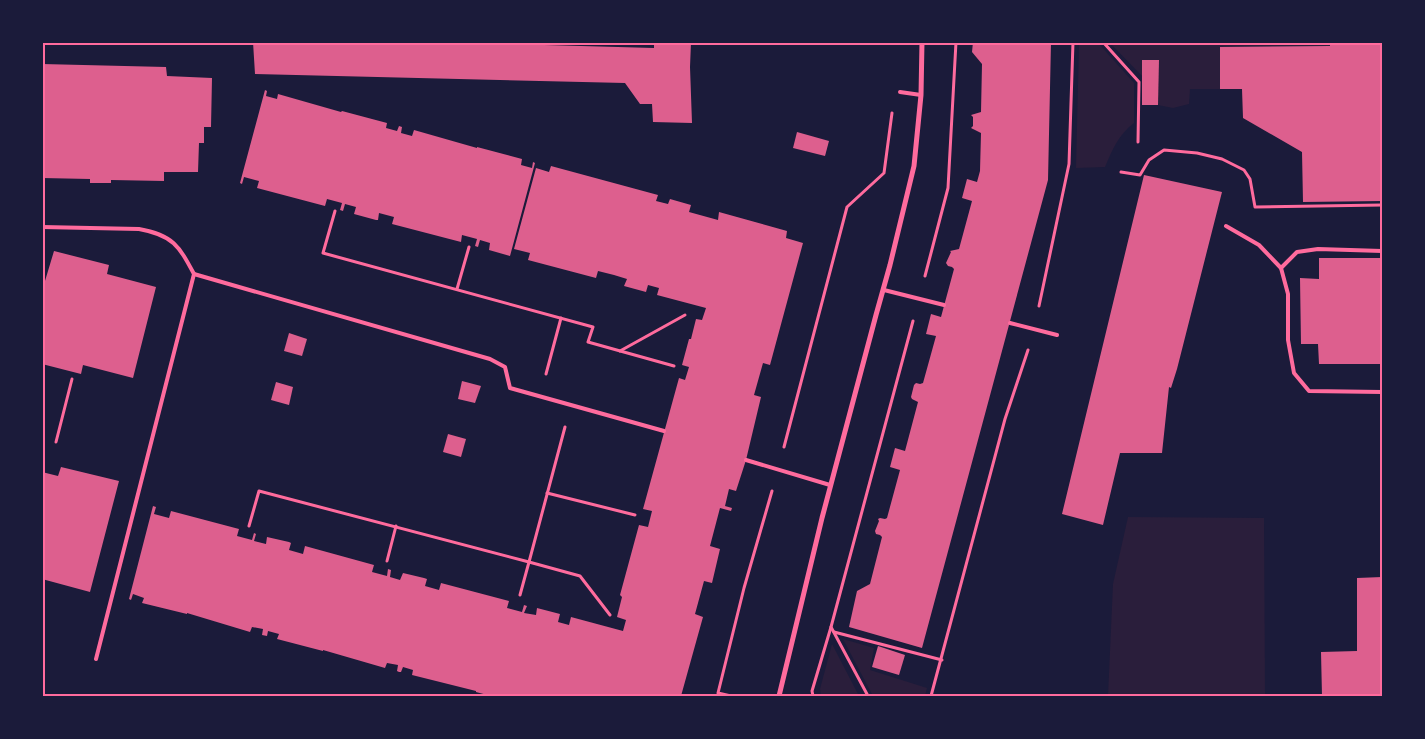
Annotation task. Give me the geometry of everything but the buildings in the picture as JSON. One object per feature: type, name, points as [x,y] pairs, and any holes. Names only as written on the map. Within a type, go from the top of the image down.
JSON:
[{"type":"street","points":[[779,696],[830,485],[884,290],[914,166],[921,95],[922,42]]},
{"type":"lane","points":[[900,92],[921,95]]},
{"type":"lane","points":[[1226,226],[1259,245],[1281,268],[1288,294],[1288,340],[1294,373],[1309,391],[1382,392]]},
{"type":"lane","points":[[42,227],[149,231],[167,239],[182,250],[194,274],[96,659]]},
{"type":"lane","points":[[1281,268],[1297,252],[1318,249],[1382,251]]},
{"type":"lane","points":[[194,274],[490,359],[505,367],[510,388],[664,431]]},
{"type":"lane","points":[[884,290],[944,305]]},
{"type":"lane","points":[[1010,323],[1057,335]]},
{"type":"lane","points":[[746,460],[830,485]]},
{"type":"path","points":[[813,696],[812,691],[831,627],[948,188],[956,42]]},
{"type":"path","points":[[931,696],[1005,419],[1034,329],[1069,164],[1073,42]]},
{"type":"path","points":[[1103,42],[1140,82],[1138,142]]},
{"type":"path","points":[[847,207],[884,172],[892,110]]},
{"type":"path","points":[[1121,172],[1140,175],[1149,160],[1164,150],[1197,153],[1222,159],[1244,170],[1250,179],[1255,207],[1382,205]]},
{"type":"path","points":[[335,211],[323,253],[593,326],[588,342],[674,366]]},
{"type":"path","points":[[457,289],[469,247]]},
{"type":"path","points":[[620,351],[685,315]]},
{"type":"path","points":[[540,396],[561,318]]},
{"type":"path","points":[[56,442],[72,379]]},
{"type":"path","points":[[520,595],[571,404]]},
{"type":"path","points":[[249,526],[259,490],[580,576],[610,615]]},
{"type":"path","points":[[547,493],[634,515]]},
{"type":"path","points":[[387,561],[396,526]]},
{"type":"path","points":[[831,627],[868,696]]},
{"type":"path","points":[[833,632],[942,660]]},
{"type":"path","points":[[718,693],[731,696]]},
{"type":"shaded area","points":[[1330,42],[1330,46],[1220,47],[1220,89],[1190,89],[1189,104],[1173,108],[1158,105],[1158,60],[1142,61],[1142,76],[1110,43]]},
{"type":"shaded area","points":[[1079,43],[1098,43],[1134,83],[1134,123],[1120,137],[1105,167],[1076,168]]},
{"type":"shaded area","points":[[1128,517],[1264,518],[1265,696],[1108,696],[1113,584]]},
{"type":"shaded area","points":[[843,639],[874,648],[870,670],[927,688],[925,696],[873,696]]},
{"type":"shaded area","points":[[832,644],[859,696],[821,696],[820,689]]}]
